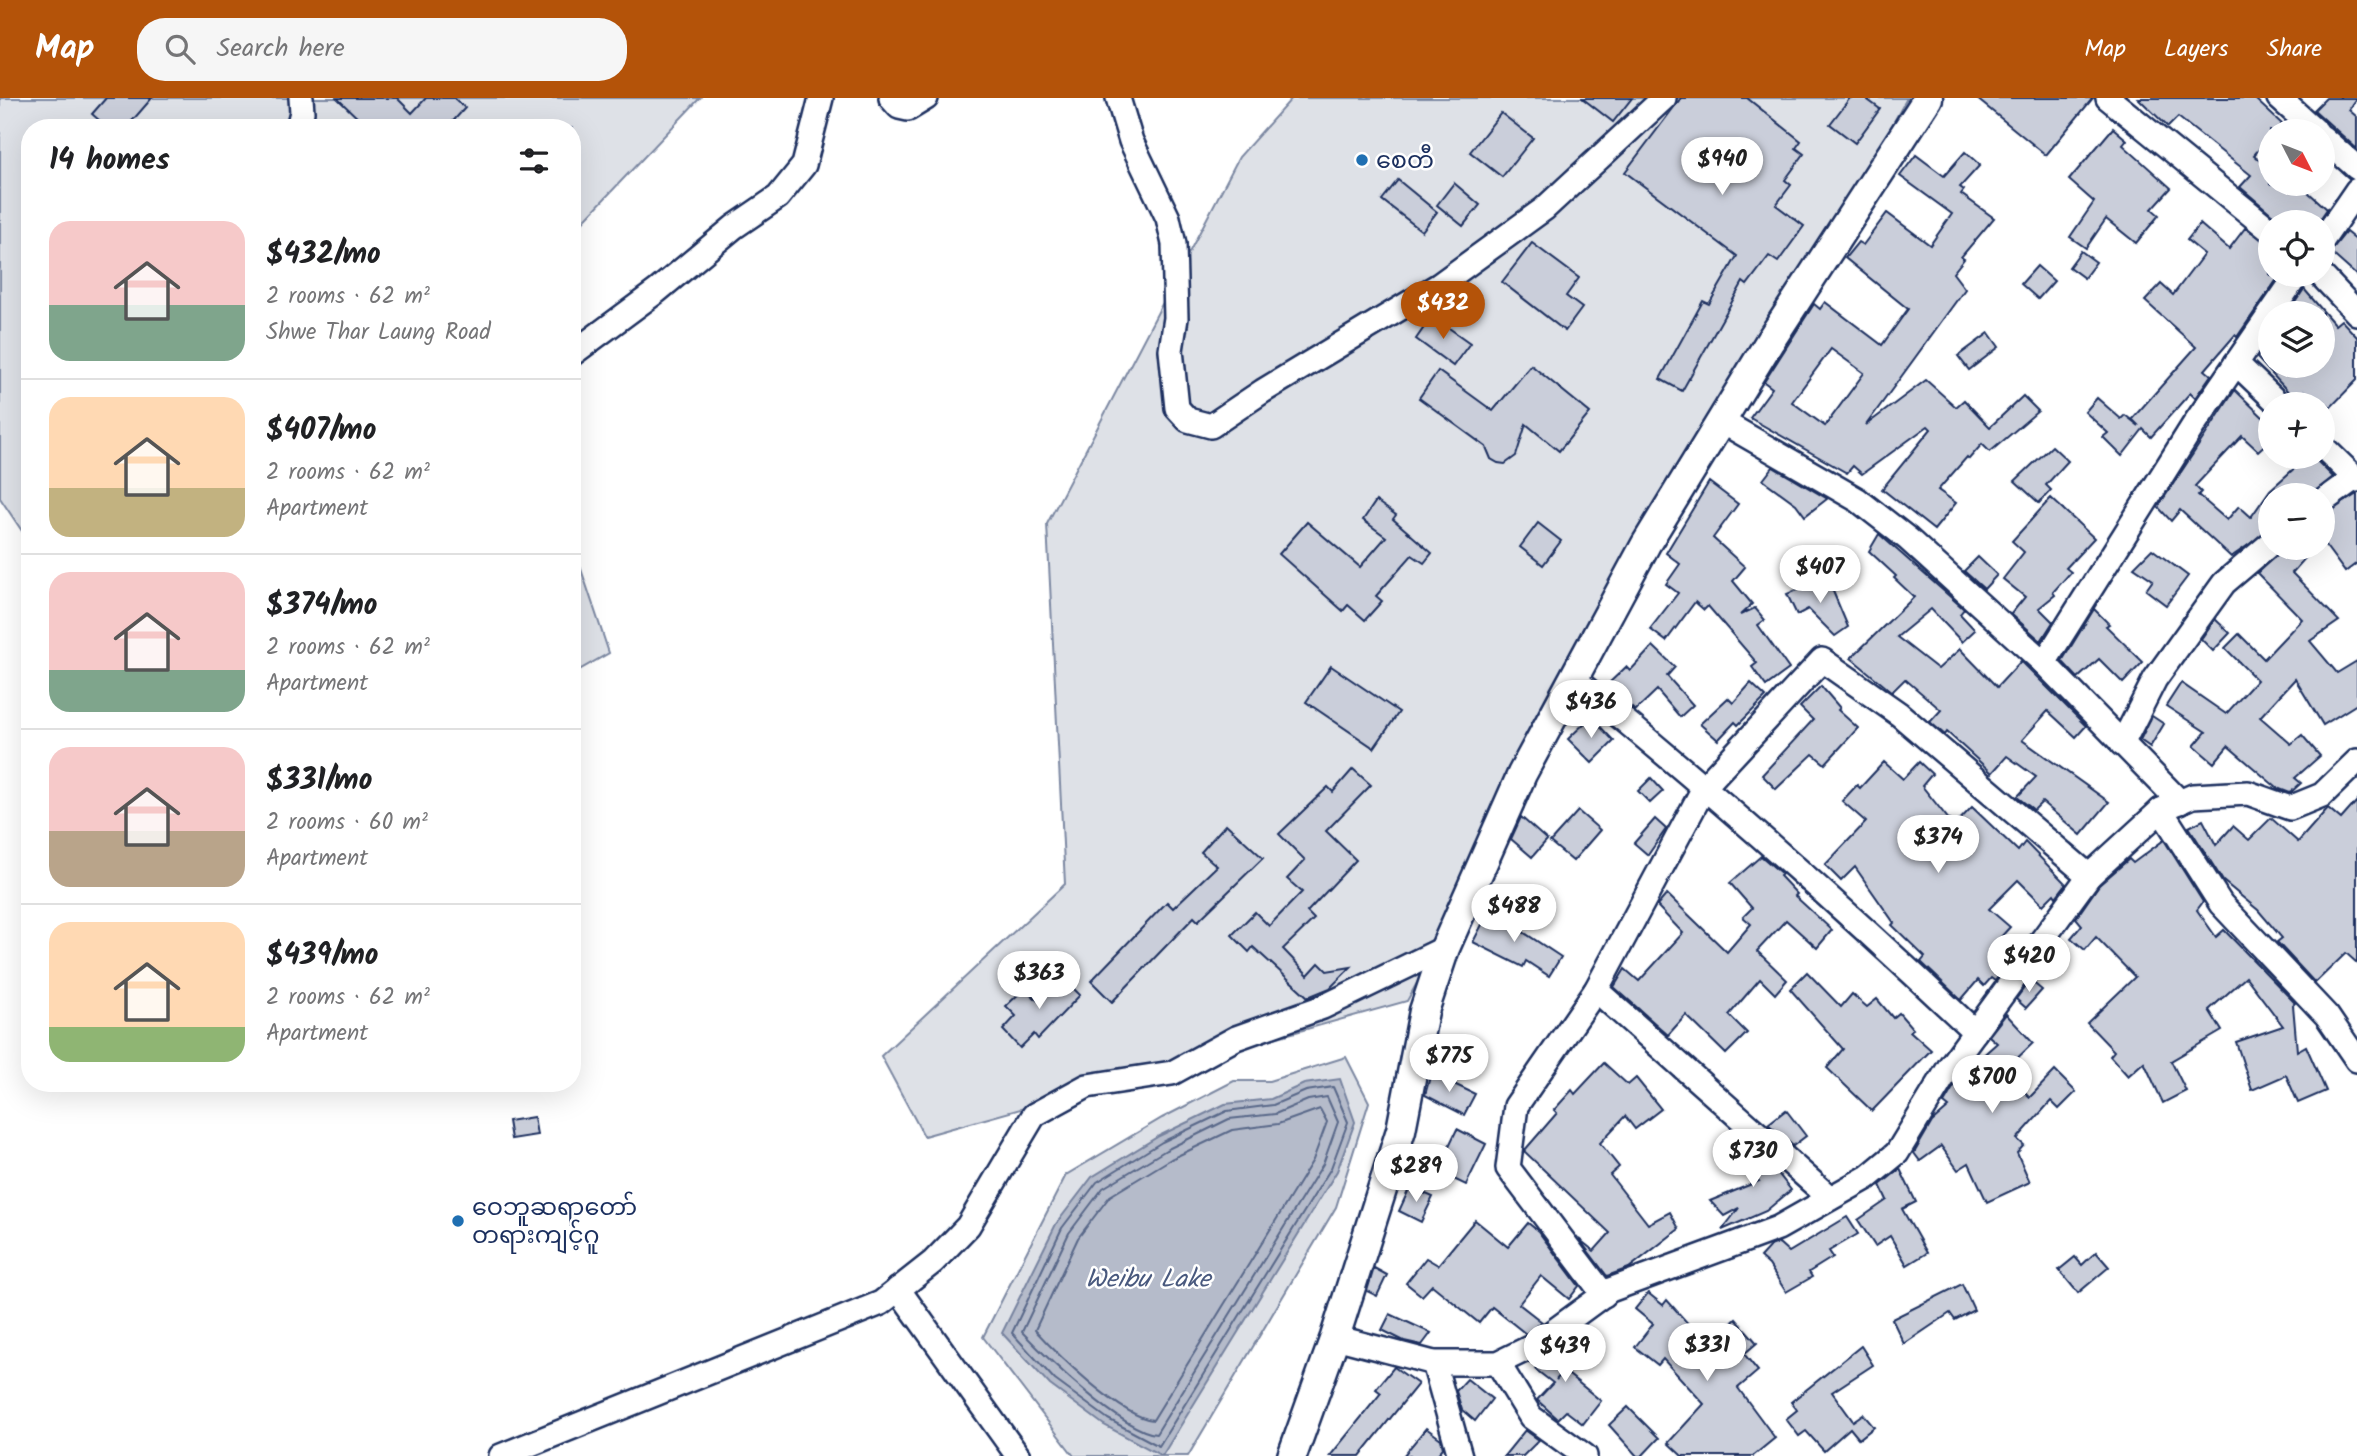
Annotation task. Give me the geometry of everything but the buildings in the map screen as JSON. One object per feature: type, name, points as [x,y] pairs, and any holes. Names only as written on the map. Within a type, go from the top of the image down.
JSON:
[{"type":"main road","points":[[1292,1456],[1335,1337],[1401,1130],[1424,1012],[1445,948],[1522,774],[1646,544],[1721,421],[1928,98]]},
{"type":"street","points":[[299,119],[301,98]]},
{"type":"street","points":[[581,348],[657,292],[734,227],[778,197],[804,165],[821,98]]},
{"type":"street","points":[[891,98],[899,107],[908,109],[926,98]]},
{"type":"street","points":[[1118,98],[1131,141],[1168,218],[1174,244],[1176,318],[1171,350],[1177,408],[1188,420],[1211,426],[1263,391],[1438,285],[1523,225],[1544,209],[1664,98]]},
{"type":"street","points":[[2108,98],[2258,220]]},
{"type":"street","points":[[2279,98],[2303,119]]},
{"type":"street","points":[[2335,149],[2357,168]]},
{"type":"street","points":[[2335,222],[2357,190]]},
{"type":"street","points":[[2044,663],[2236,363],[2289,287]]},
{"type":"street","points":[[2332,287],[2357,313]]},
{"type":"street","points":[[2236,363],[2266,392]]},
{"type":"street","points":[[1721,421],[1858,500],[1908,539],[2044,663],[2122,744],[2170,806],[2221,904],[2327,1016],[2357,1060]]},
{"type":"street","points":[[2335,459],[2356,479],[2335,493]]},
{"type":"street","points":[[2122,744],[2155,679],[2224,583],[2258,554]]},
{"type":"street","points":[[1604,1295],[1508,1168],[1516,1106],[1596,990],[1705,786],[1822,660],[1899,714],[2090,876]]},
{"type":"street","points":[[1573,678],[1705,786],[1868,930],[1975,1032]]},
{"type":"street","points":[[1335,1337],[1434,1363],[1498,1363],[1535,1345],[1604,1295],[1778,1228],[1868,1177],[1897,1153],[1950,1066],[2090,876],[2170,806],[2193,796],[2248,793],[2290,808],[2322,795],[2357,761]]},
{"type":"street","points":[[501,1456],[881,1303],[933,1262],[968,1226],[1034,1115],[1087,1086],[1172,1073],[1236,1038],[1323,1007],[1445,948]]},
{"type":"street","points":[[1596,990],[1830,1198]]},
{"type":"street","points":[[898,1289],[1018,1456]]},
{"type":"street","points":[[1434,1363],[1460,1456]]},
{"type":"street","points":[[1498,1363],[1531,1417],[1585,1456]]},
{"type":"shaded area","points":[[0,98],[700,98],[581,224],[581,119],[21,119],[21,530],[0,498]]},
{"type":"shaded area","points":[[1292,98],[1907,98],[1407,1001],[924,1136],[881,1056],[1065,884],[1047,524],[1239,157]]},
{"type":"shaded area","points":[[581,569],[609,653],[581,669]]},
{"type":"shaded area","name":"Weibu Lake","points":[[1346,1057],[1369,1102],[1336,1207],[1188,1456],[1074,1456],[983,1337],[1066,1175],[1162,1118],[1234,1081],[1269,1081]]},
{"type":"water","name":"Weibu Lake","points":[[1340,1079],[1355,1122],[1337,1171],[1162,1456],[1104,1425],[1050,1385],[1002,1333],[1056,1224],[1092,1177],[1159,1136],[1225,1104],[1271,1099],[1304,1084]]},
{"type":"place","name":"စေတီ","points":[[1362,160]]},
{"type":"place","name":"ဝေဘူဆရာတော် တရားကျင့်ဂူ","points":[[458,1221]]}]
